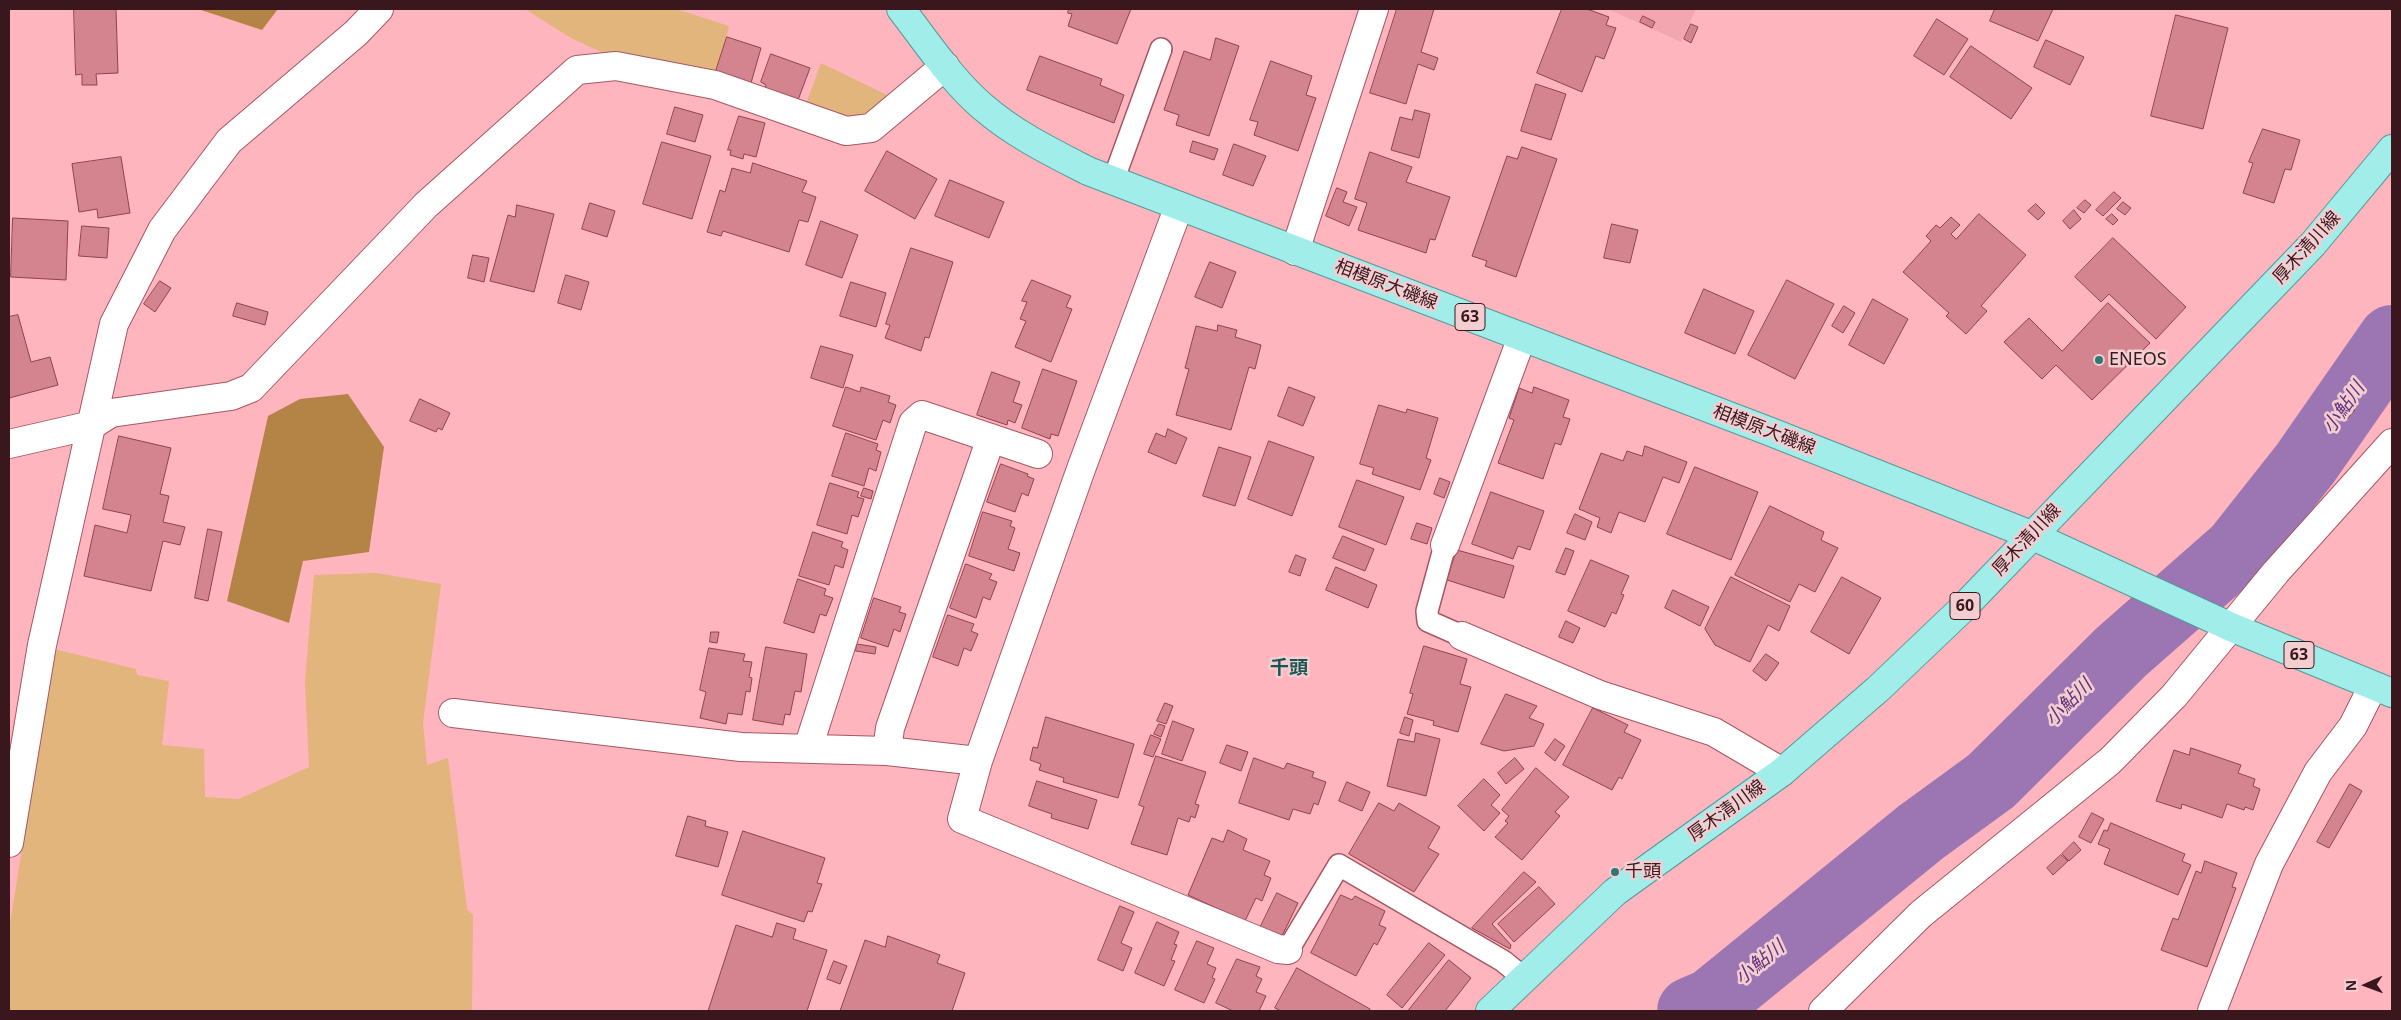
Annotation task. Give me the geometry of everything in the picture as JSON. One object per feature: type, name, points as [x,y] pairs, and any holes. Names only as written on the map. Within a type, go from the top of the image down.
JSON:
[{"type":"main road","name":"相模原大磯線","points":[[902,9],[945,66],[982,106],[1029,140],[1088,171],[1771,432],[2030,535],[2231,627]]},
{"type":"main road","name":"厚木清川線","points":[[1490,1011],[1615,892],[1782,772],[1885,682],[1960,611],[2030,535],[2313,244],[2392,149]]},
{"type":"main road","name":"63","points":[[2231,627],[2383,689]]},
{"type":"street","points":[[9,843],[42,645],[114,324],[162,230],[229,141],[356,33],[379,9]]},
{"type":"street","points":[[1295,251],[1374,9]]},
{"type":"street","points":[[9,444],[92,425],[111,412],[231,396],[251,388],[426,205],[577,70],[616,66],[715,85],[846,130],[870,128],[945,66]]},
{"type":"street","points":[[1179,206],[1081,469],[978,761],[962,819],[1278,950],[1288,950]]},
{"type":"street","points":[[1445,544],[1522,337]]},
{"type":"street","points":[[808,748],[913,423],[922,415],[1038,454]]},
{"type":"street","points":[[887,751],[893,718],[991,438]]},
{"type":"street","points":[[1823,1011],[1920,914],[2110,761],[2174,696],[2276,572],[2392,444]]},
{"type":"street","points":[[1462,636],[1498,659],[1714,732],[1782,772]]},
{"type":"street","points":[[2212,1011],[2269,864],[2318,772],[2383,689]]},
{"type":"street","points":[[453,713],[741,747],[887,751],[978,761]]},
{"type":"lane","points":[[1112,181],[1161,50]]},
{"type":"lane","points":[[1445,544],[1427,611],[1428,621],[1462,636]]},
{"type":"lane","points":[[1288,950],[1339,865],[1503,961],[1524,978]]},
{"type":"shaded area","points":[[198,9],[278,9],[262,30]]},
{"type":"shaded area","points":[[525,9],[676,9],[729,26],[718,70],[614,58],[571,38]]},
{"type":"shaded area","points":[[1608,9],[1696,9],[1681,42]]},
{"type":"shaded area","points":[[821,63],[889,96],[867,118],[855,120],[805,107]]},
{"type":"shaded area","points":[[348,394],[384,447],[369,552],[303,561],[289,623],[227,601],[268,416],[300,399]]},
{"type":"shaded area","points":[[376,573],[441,584],[423,723],[427,765],[448,758],[467,909],[473,915],[472,1011],[9,1011],[9,930],[54,649],[136,669],[137,675],[169,681],[162,745],[204,749],[205,797],[239,799],[309,767],[305,681],[314,575]]},
{"type":"building","points":[[74,9],[116,9],[118,73],[96,74],[97,85],[82,85],[82,74],[76,75]]},
{"type":"building","points":[[1069,9],[1131,9],[1117,44],[1068,26],[1072,14],[1068,13]]},
{"type":"building","points":[[1397,9],[1434,9],[1421,52],[1438,58],[1434,70],[1418,64],[1406,104],[1370,93]]},
{"type":"building","points":[[1562,9],[1587,9],[1609,17],[1606,25],[1616,28],[1604,59],[1596,56],[1582,92],[1537,73]]},
{"type":"building","points":[[1995,9],[2053,9],[2038,41],[1990,21]]},
{"type":"building","points":[[2176,15],[2228,28],[2203,129],[2151,116]]},
{"type":"building","points":[[1643,16],[1655,22],[1652,28],[1640,22]]},
{"type":"building","points":[[1937,19],[1968,39],[1944,75],[1914,56]]},
{"type":"building","points":[[1691,24],[1698,27],[1691,43],[1684,39]]},
{"type":"building","points":[[727,37],[761,48],[751,83],[716,71]]},
{"type":"building","points":[[1216,38],[1239,46],[1209,136],[1176,125],[1179,115],[1164,110],[1184,51],[1210,60]]},
{"type":"building","points":[[2046,40],[2084,57],[2070,85],[2034,67]]},
{"type":"building","points":[[1971,46],[2032,88],[2011,119],[1950,77]]},
{"type":"building","points":[[771,54],[810,68],[798,100],[765,88],[766,85],[761,82]]},
{"type":"building","points":[[1040,56],[1102,79],[1100,85],[1124,95],[1114,123],[1027,90]]},
{"type":"building","points":[[1271,61],[1312,76],[1306,95],[1316,98],[1298,151],[1254,135],[1258,122],[1250,120]]},
{"type":"building","points":[[1536,84],[1566,94],[1551,140],[1521,131]]},
{"type":"building","points":[[675,107],[703,115],[695,142],[667,134]]},
{"type":"building","points":[[1415,110],[1430,114],[1419,158],[1391,150],[1400,117],[1412,120]]},
{"type":"building","points":[[739,116],[765,123],[756,157],[744,154],[743,159],[730,155],[731,150],[728,150]]},
{"type":"building","points":[[2263,129],[2300,140],[2291,170],[2285,169],[2274,203],[2243,193],[2253,163],[2249,162]]},
{"type":"building","points":[[1193,141],[1218,149],[1214,160],[1190,152]]},
{"type":"building","points":[[662,142],[711,156],[692,219],[643,204]]},
{"type":"building","points":[[1234,144],[1266,156],[1253,186],[1223,175]]},
{"type":"building","points":[[1522,147],[1557,159],[1516,277],[1485,266],[1487,261],[1472,256],[1507,156],[1517,159]]},
{"type":"building","points":[[887,151],[937,179],[915,219],[865,191]]},
{"type":"building","points":[[1370,152],[1412,167],[1406,182],[1450,197],[1435,240],[1430,239],[1426,253],[1358,230],[1367,203],[1355,199]]},
{"type":"building","points":[[121,157],[130,213],[98,218],[97,209],[79,212],[72,164]]},
{"type":"building","points":[[753,163],[807,181],[802,192],[816,197],[808,222],[799,220],[789,252],[723,231],[721,236],[707,232],[720,190],[725,192],[732,168],[750,173]]},
{"type":"building","points":[[950,180],[1004,202],[989,238],[935,216]]},
{"type":"building","points":[[1337,188],[1347,192],[1343,202],[1357,207],[1349,226],[1326,216]]},
{"type":"building","points":[[2114,192],[2121,198],[2103,216],[2096,210]]},
{"type":"building","points":[[2085,200],[2091,205],[2084,213],[2077,208]]},
{"type":"building","points":[[2123,202],[2131,208],[2125,215],[2117,209]]},
{"type":"building","points":[[590,203],[615,211],[607,237],[582,229]]},
{"type":"building","points":[[2036,204],[2045,213],[2038,220],[2028,211]]},
{"type":"building","points":[[517,205],[554,214],[534,292],[490,281],[508,215],[515,217]]},
{"type":"building","points":[[2074,210],[2081,219],[2070,229],[2063,221]]},
{"type":"building","points":[[1979,214],[2026,255],[1981,306],[1987,311],[1966,334],[1946,316],[1949,313],[1903,272],[1931,241],[1926,236],[1936,225],[1940,228],[1951,217],[1960,225],[1951,234],[1956,239]]},
{"type":"building","points":[[2112,214],[2118,220],[2113,225],[2106,219]]},
{"type":"building","points":[[13,218],[68,221],[66,280],[11,277]]},
{"type":"building","points":[[821,221],[858,235],[842,278],[806,265]]},
{"type":"building","points":[[1612,224],[1638,230],[1630,263],[1604,258]]},
{"type":"building","points":[[82,226],[109,228],[107,258],[79,256]]},
{"type":"building","points":[[2113,238],[2186,307],[2156,339],[2109,294],[2101,302],[2075,277]]},
{"type":"building","points":[[911,248],[953,262],[929,338],[925,337],[921,351],[885,338],[890,325],[886,324]]},
{"type":"building","points":[[473,255],[489,258],[484,282],[468,278]]},
{"type":"building","points":[[1210,262],[1236,272],[1222,308],[1195,297]]},
{"type":"building","points":[[566,275],[589,282],[581,310],[558,303]]},
{"type":"building","points":[[1032,280],[1071,296],[1066,307],[1072,309],[1051,362],[1015,347],[1026,321],[1020,319],[1027,302],[1022,301]]},
{"type":"building","points":[[1787,280],[1834,304],[1795,379],[1748,355]]},
{"type":"building","points":[[160,281],[171,288],[155,312],[144,304]]},
{"type":"building","points":[[851,282],[886,293],[876,327],[840,316]]},
{"type":"building","points":[[1704,289],[1754,311],[1735,354],[1685,333]]},
{"type":"building","points":[[1873,299],[1908,319],[1884,364],[1849,345]]},
{"type":"building","points":[[237,303],[268,312],[265,325],[233,316]]},
{"type":"building","points":[[2108,303],[2150,343],[2092,400],[2056,365],[2042,379],[2004,342],[2029,318],[2062,351]]},
{"type":"building","points":[[1844,306],[1855,313],[1843,333],[1832,326]]},
{"type":"building","points":[[18,315],[31,362],[50,357],[58,385],[9,398],[9,317]]},
{"type":"building","points":[[1218,325],[1237,330],[1235,337],[1261,345],[1255,369],[1249,367],[1231,430],[1176,415],[1189,369],[1185,368],[1196,326],[1217,331]]},
{"type":"building","points":[[821,346],[853,355],[843,388],[811,378]]},
{"type":"building","points":[[1043,369],[1077,381],[1058,436],[1051,434],[1050,439],[1022,428]]},
{"type":"building","points":[[992,372],[1020,382],[1013,402],[1022,405],[1015,423],[1008,420],[1007,425],[977,415]]},
{"type":"building","points":[[846,387],[860,392],[861,387],[890,396],[888,402],[896,405],[890,423],[883,420],[876,440],[833,426]]},
{"type":"building","points":[[1289,387],[1315,397],[1303,426],[1278,416]]},
{"type":"building","points":[[1534,387],[1569,400],[1563,417],[1570,419],[1561,445],[1555,443],[1543,479],[1498,463],[1514,420],[1509,418],[1519,388],[1532,393]]},
{"type":"building","points":[[420,399],[450,413],[442,430],[438,428],[436,432],[410,421]]},
{"type":"building","points":[[2348,403],[2355,410],[2347,419],[2340,412]]},
{"type":"building","points":[[1379,405],[1406,413],[1407,409],[1438,418],[1426,458],[1431,460],[1420,490],[1372,474],[1374,468],[1360,464]]},
{"type":"building","points":[[1168,429],[1187,438],[1176,464],[1148,452],[1156,433],[1165,437]]},
{"type":"building","points":[[846,433],[878,444],[876,450],[881,452],[876,471],[869,468],[864,486],[832,476]]},
{"type":"building","points":[[119,436],[171,448],[160,494],[169,496],[163,522],[185,527],[180,545],[163,541],[151,591],[84,576],[95,525],[127,533],[131,515],[103,509]]},
{"type":"building","points":[[1269,441],[1314,457],[1292,516],[1248,499]]},
{"type":"building","points":[[1645,446],[1687,462],[1679,483],[1663,477],[1645,522],[1619,512],[1611,533],[1597,527],[1600,518],[1579,509],[1601,453],[1623,461],[1627,451],[1642,456]]},
{"type":"building","points":[[1219,447],[1251,457],[1235,506],[1203,496]]},
{"type":"building","points":[[1001,464],[1028,474],[1027,476],[1034,479],[1028,496],[1022,493],[1015,512],[987,502]]},
{"type":"building","points":[[1695,467],[1758,492],[1731,560],[1667,534]]},
{"type":"building","points":[[1440,478],[1450,482],[1444,498],[1434,494]]},
{"type":"building","points":[[1357,480],[1404,497],[1386,545],[1339,527]]},
{"type":"building","points":[[830,483],[859,492],[857,497],[864,499],[858,517],[852,515],[847,534],[817,525]]},
{"type":"building","points":[[864,488],[873,491],[871,499],[861,496]]},
{"type":"building","points":[[1491,492],[1544,511],[1530,550],[1518,546],[1513,559],[1472,544]]},
{"type":"building","points":[[1770,506],[1824,532],[1821,540],[1838,548],[1815,592],[1799,584],[1790,602],[1735,575]]},
{"type":"building","points":[[983,512],[1012,521],[1010,526],[1015,528],[1008,549],[1020,553],[1014,571],[969,556]]},
{"type":"building","points":[[1575,514],[1592,522],[1585,540],[1567,533]]},
{"type":"building","points":[[1417,523],[1432,528],[1427,544],[1411,539]]},
{"type":"building","points":[[208,529],[222,532],[208,601],[195,598]]},
{"type":"building","points":[[813,532],[843,542],[841,547],[848,550],[843,568],[835,565],[829,585],[799,576]]},
{"type":"building","points":[[1343,536],[1374,549],[1365,571],[1333,558]]},
{"type":"building","points":[[1566,548],[1574,551],[1565,575],[1556,572]]},
{"type":"building","points":[[1457,550],[1514,566],[1504,598],[1447,580]]},
{"type":"building","points":[[1296,555],[1306,559],[1300,576],[1289,572]]},
{"type":"building","points":[[1591,560],[1629,576],[1621,594],[1624,595],[1616,614],[1612,612],[1605,627],[1568,611]]},
{"type":"building","points":[[966,564],[992,574],[989,579],[997,582],[990,600],[983,597],[976,618],[950,608]]},
{"type":"building","points":[[1336,567],[1377,585],[1368,608],[1326,590]]},
{"type":"building","points":[[1731,577],[1790,606],[1779,631],[1768,625],[1750,662],[1715,645],[1705,629]]},
{"type":"building","points":[[1842,577],[1881,598],[1849,654],[1811,632]]},
{"type":"building","points":[[798,579],[826,589],[824,595],[833,598],[826,616],[820,614],[814,633],[784,623]]},
{"type":"building","points":[[1673,590],[1709,607],[1700,626],[1665,608]]},
{"type":"building","points":[[874,598],[901,607],[899,612],[906,614],[900,632],[894,629],[888,647],[861,638]]},
{"type":"building","points":[[948,615],[974,624],[971,631],[978,634],[971,651],[964,648],[958,666],[933,657]]},
{"type":"building","points":[[1566,621],[1580,628],[1573,643],[1559,637]]},
{"type":"building","points":[[711,632],[719,632],[717,643],[710,642]]},
{"type":"building","points":[[857,644],[876,647],[875,654],[856,651]]},
{"type":"building","points":[[1424,646],[1467,659],[1460,684],[1471,687],[1458,732],[1433,725],[1434,721],[1407,714],[1413,694],[1410,693]]},
{"type":"building","points":[[766,647],[807,654],[801,692],[795,691],[790,715],[785,714],[783,725],[753,720]]},
{"type":"building","points":[[709,648],[745,654],[743,661],[752,662],[749,677],[752,678],[750,692],[746,691],[742,715],[728,713],[726,724],[700,718],[706,692],[700,690]]},
{"type":"building","points":[[1766,654],[1779,663],[1766,681],[1753,671]]},
{"type":"building","points":[[1506,694],[1537,706],[1529,718],[1544,724],[1534,746],[1504,751],[1481,744]]},
{"type":"building","points":[[1165,703],[1173,706],[1166,724],[1157,721]]},
{"type":"building","points":[[1593,708],[1628,725],[1624,732],[1641,740],[1622,779],[1619,777],[1612,790],[1563,765]]},
{"type":"building","points":[[1046,717],[1134,744],[1118,798],[1063,782],[1064,778],[1039,770],[1041,764],[1030,760],[1033,747],[1037,748]]},
{"type":"building","points":[[1405,717],[1413,720],[1409,736],[1400,733]]},
{"type":"building","points":[[1173,721],[1194,729],[1182,761],[1162,754]]},
{"type":"building","points":[[1159,724],[1165,726],[1161,737],[1154,734]]},
{"type":"building","points":[[1416,733],[1440,739],[1426,796],[1387,786],[1398,739],[1414,742]]},
{"type":"building","points":[[1151,735],[1161,739],[1153,757],[1144,754]]},
{"type":"building","points":[[1555,739],[1565,746],[1555,761],[1545,753]]},
{"type":"building","points":[[1227,745],[1248,752],[1241,771],[1220,763]]},
{"type":"building","points":[[2191,748],[2241,765],[2238,773],[2255,779],[2253,786],[2260,789],[2253,810],[2245,807],[2244,810],[2227,804],[2222,818],[2182,804],[2181,809],[2156,801],[2174,750],[2189,755]]},
{"type":"building","points":[[1156,756],[1206,772],[1195,804],[1199,805],[1195,818],[1191,816],[1189,822],[1178,818],[1167,855],[1131,844],[1144,807],[1139,805]]},
{"type":"building","points":[[1254,758],[1284,769],[1287,763],[1314,772],[1312,777],[1326,782],[1318,805],[1314,803],[1310,814],[1293,809],[1289,820],[1239,803]]},
{"type":"building","points":[[1515,758],[1524,769],[1506,784],[1498,773]]},
{"type":"building","points":[[1536,768],[1569,797],[1555,812],[1560,816],[1522,860],[1495,837],[1508,823],[1505,821],[1509,816],[1502,810]]},
{"type":"building","points":[[1484,779],[1500,795],[1491,805],[1500,813],[1484,831],[1458,806]]},
{"type":"building","points":[[1037,781],[1097,800],[1088,829],[1051,818],[1052,814],[1029,806]]},
{"type":"building","points":[[1347,782],[1370,792],[1362,811],[1339,801]]},
{"type":"building","points":[[2350,784],[2362,791],[2329,848],[2317,842]]},
{"type":"building","points":[[1379,803],[1394,811],[1399,803],[1440,827],[1428,848],[1439,854],[1414,892],[1349,854]]},
{"type":"building","points":[[2092,813],[2104,819],[2091,843],[2079,837]]},
{"type":"building","points":[[688,816],[706,821],[705,826],[728,832],[718,867],[676,856]]},
{"type":"building","points":[[2111,823],[2185,854],[2182,861],[2191,865],[2178,895],[2104,864],[2110,849],[2098,844],[2104,830],[2107,831]]},
{"type":"building","points":[[1228,830],[1247,839],[1243,850],[1270,861],[1264,875],[1271,878],[1262,901],[1256,898],[1245,921],[1188,895],[1212,838],[1223,842]]},
{"type":"building","points":[[743,831],[825,858],[817,883],[822,884],[812,912],[808,911],[804,922],[722,895]]},
{"type":"building","points":[[2074,842],[2081,850],[2069,861],[2062,854]]},
{"type":"building","points":[[2061,855],[2068,861],[2053,875],[2047,868]]},
{"type":"building","points":[[2205,861],[2237,873],[2232,887],[2236,888],[2207,967],[2161,950],[2173,918],[2178,920],[2196,871],[2201,873]]},
{"type":"building","points":[[1524,872],[1536,882],[1492,924],[1511,945],[1510,949],[1472,928]]},
{"type":"building","points":[[1539,887],[1555,904],[1514,942],[1498,924]]},
{"type":"building","points":[[1277,893],[1298,903],[1281,938],[1260,928]]},
{"type":"building","points":[[1341,895],[1352,900],[1355,896],[1385,911],[1379,925],[1386,928],[1377,945],[1374,943],[1356,976],[1311,953]]},
{"type":"building","points":[[1120,906],[1134,912],[1121,943],[1132,948],[1123,971],[1098,960]]},
{"type":"building","points":[[1157,922],[1179,932],[1174,944],[1177,945],[1171,960],[1175,961],[1164,986],[1135,973]]},
{"type":"building","points":[[777,923],[796,929],[793,939],[827,950],[807,1011],[708,1011],[736,925],[772,937]]},
{"type":"building","points":[[888,936],[940,955],[937,963],[965,973],[952,1011],[840,1011],[865,940],[885,947]]},
{"type":"building","points":[[1197,941],[1214,948],[1207,964],[1216,968],[1212,978],[1215,979],[1204,1003],[1175,990]]},
{"type":"building","points":[[1429,943],[1445,955],[1402,1008],[1387,995]]},
{"type":"building","points":[[1237,959],[1260,967],[1256,976],[1262,979],[1256,992],[1266,996],[1259,1011],[1233,1011],[1216,1003]]},
{"type":"building","points":[[1449,960],[1471,978],[1445,1011],[1408,1011]]},
{"type":"building","points":[[834,961],[847,966],[840,984],[827,979]]},
{"type":"building","points":[[1297,968],[1370,1009],[1369,1011],[1281,1011],[1275,1008]]},
{"type":"waterway","name":"小鮎川","points":[[1691,1011],[1712,1002],[1921,832],[1991,781],[2121,652],[2237,550],[2305,464],[2392,339]]},
{"type":"place","name":"ENEOS","points":[[2099,360]]},
{"type":"place","name":"千頭","points":[[1615,872]]},
{"type":"district","name":"千頭","points":[[1289,669]]}]
